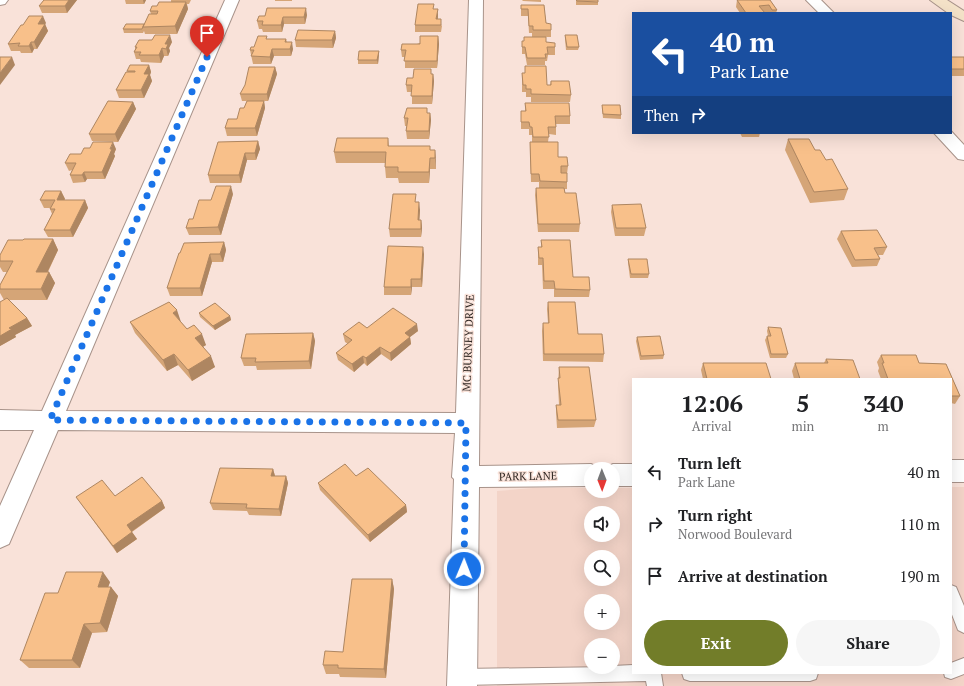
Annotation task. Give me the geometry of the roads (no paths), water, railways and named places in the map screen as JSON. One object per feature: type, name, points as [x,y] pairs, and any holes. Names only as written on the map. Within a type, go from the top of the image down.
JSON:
[{"type":"main road","points":[[937,0],[964,17]]},
{"type":"street","points":[[0,536],[232,0]]},
{"type":"street","name":"MC BURNEY DRIVE","points":[[462,681],[466,423],[476,0]]},
{"type":"street","points":[[813,0],[826,12]]},
{"type":"street","points":[[944,134],[964,155]]},
{"type":"street","points":[[0,420],[466,423]]},
{"type":"street","points":[[952,471],[964,471]]},
{"type":"street","name":"PARK LANE","points":[[465,477],[584,475]]},
{"type":"street","points":[[620,475],[632,475]]},
{"type":"lane","points":[[952,595],[964,625]]},
{"type":"lane","points":[[952,671],[964,666]]},
{"type":"lane","points":[[462,681],[632,674]]},
{"type":"lane","points":[[652,674],[655,686]]}]
